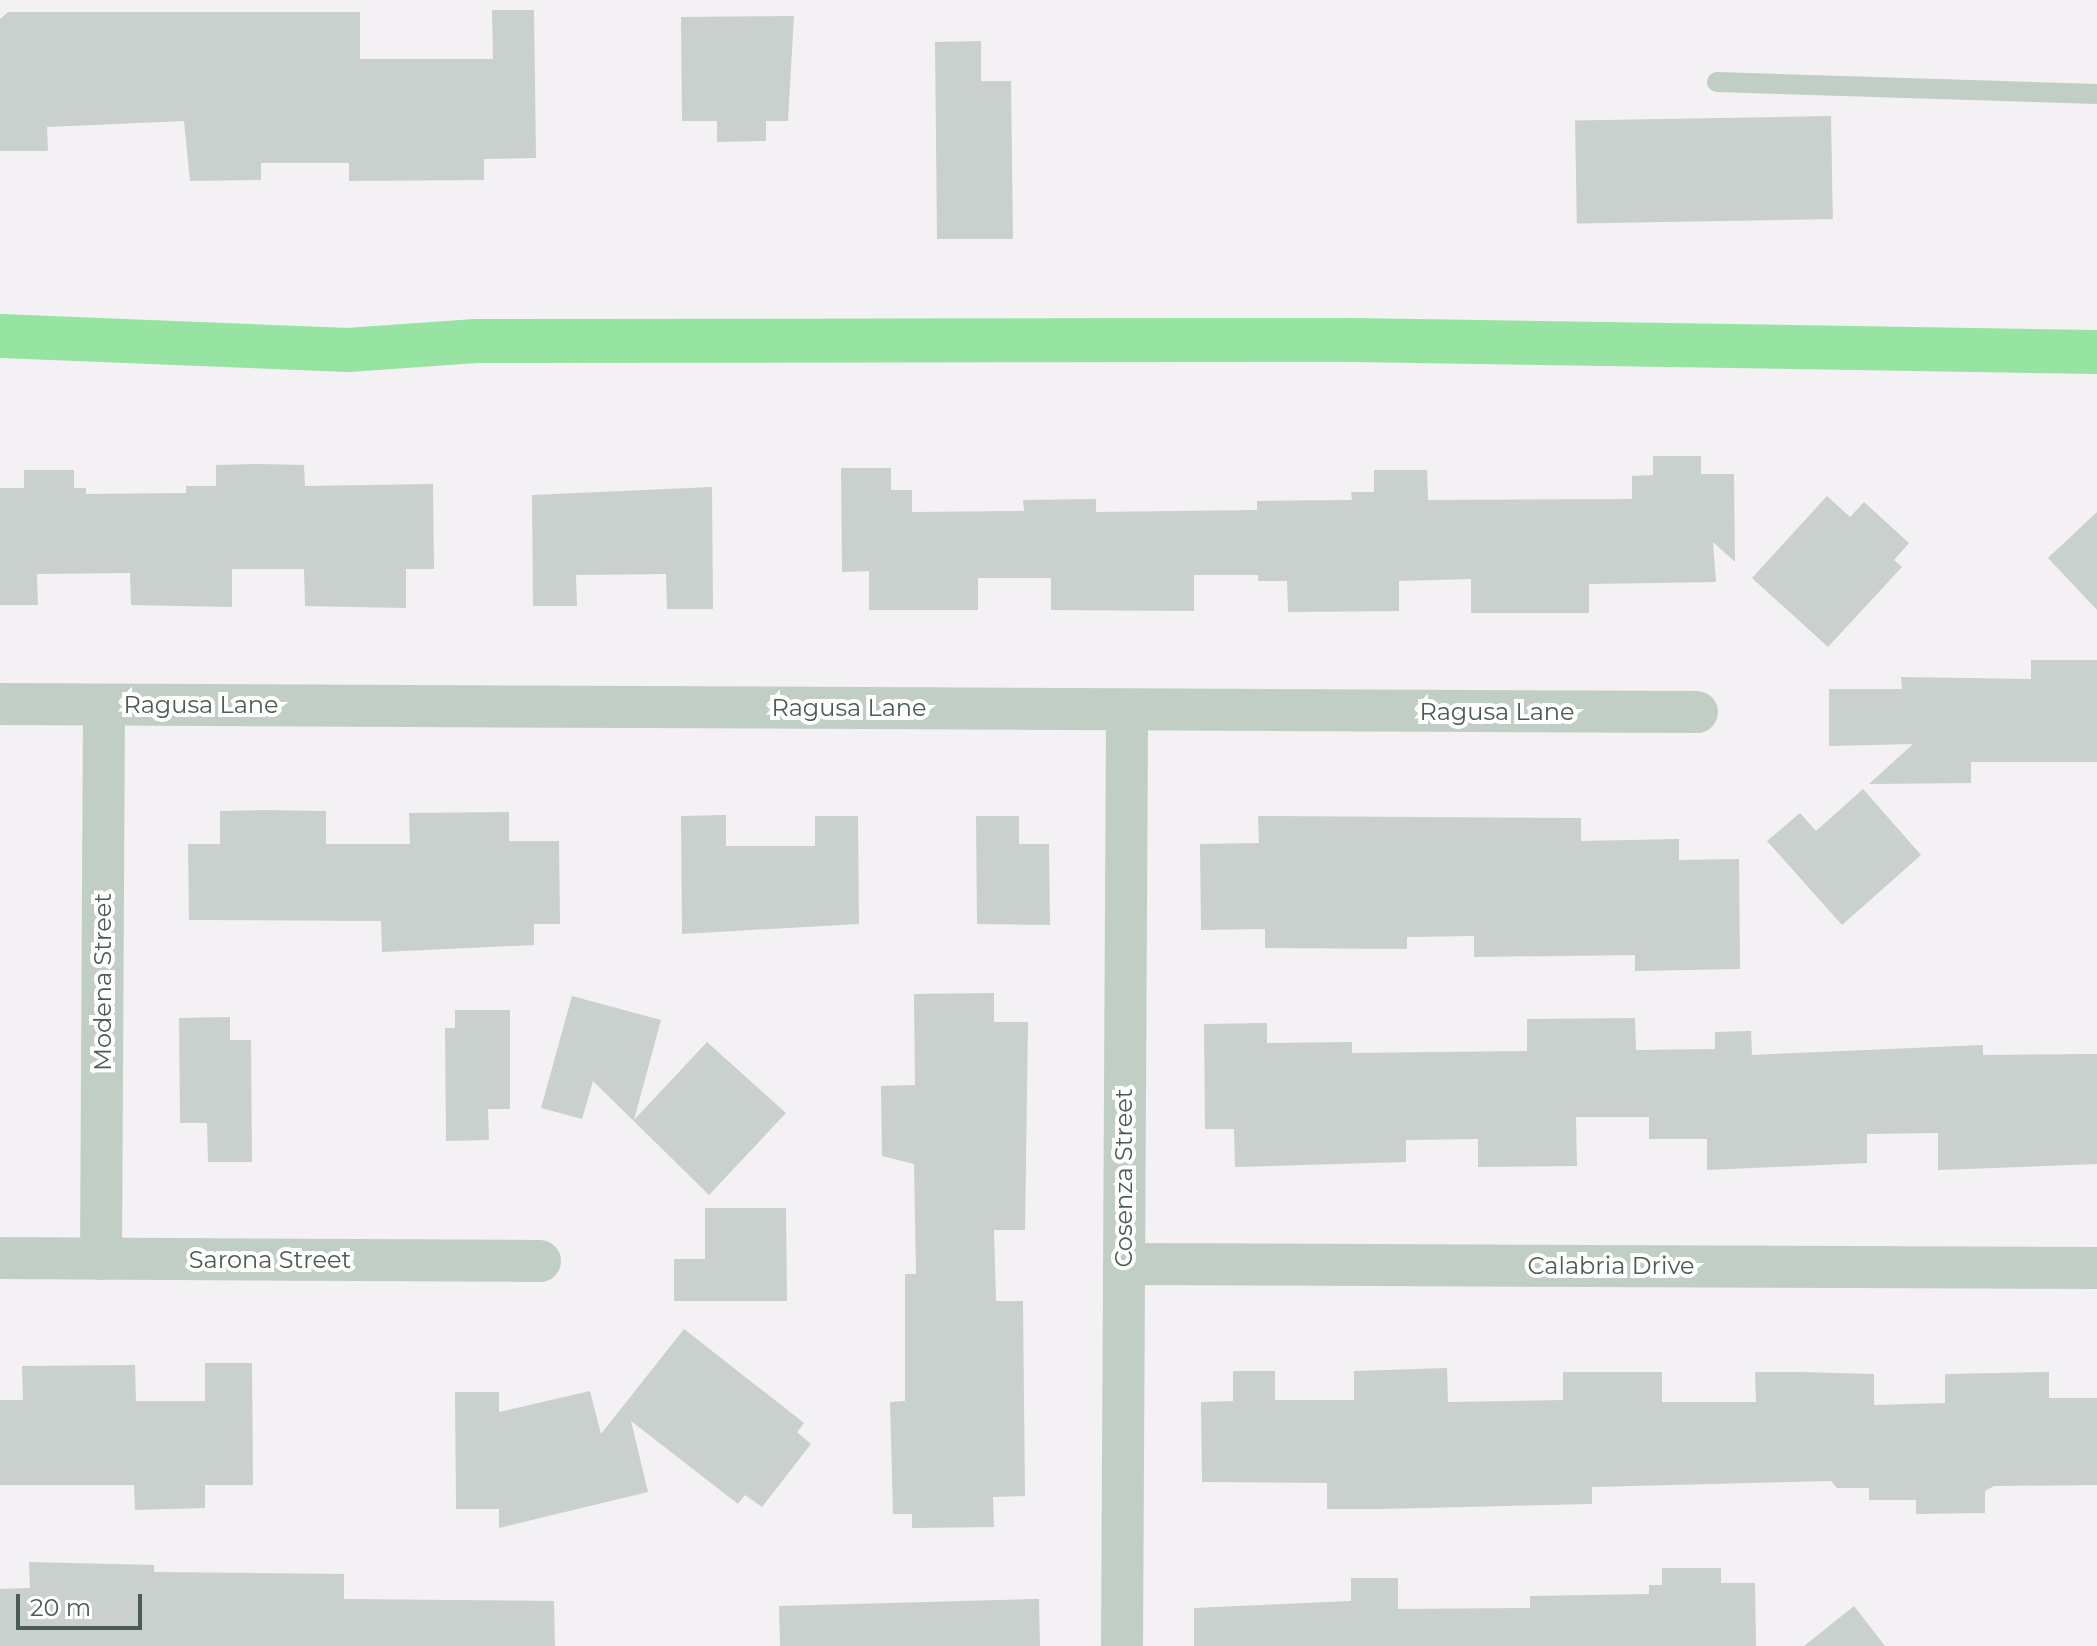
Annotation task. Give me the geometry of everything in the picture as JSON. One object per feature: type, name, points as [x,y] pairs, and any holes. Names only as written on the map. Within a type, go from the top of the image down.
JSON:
[{"type":"street","name":"Ragusa Lane","points":[[0,704],[1697,712]]},
{"type":"street","name":"Modena Street","points":[[101,1259],[104,705]]},
{"type":"street","name":"Cosenza Street","points":[[1122,1646],[1127,710]]},
{"type":"street","name":"Sarona Street","points":[[0,1258],[540,1261]]},
{"type":"street","name":"Calabria Drive","points":[[1124,1264],[2097,1268]]},
{"type":"lane","points":[[1717,82],[2097,94]]},
{"type":"building","points":[[492,10],[534,10],[536,158],[484,159],[484,180],[349,181],[349,163],[261,163],[261,180],[190,181],[184,121],[47,127],[48,151],[0,151],[0,19],[8,12],[360,12],[360,59],[493,59]]},
{"type":"building","points":[[794,16],[788,121],[766,121],[766,141],[717,142],[717,121],[682,121],[681,17]]},
{"type":"building","points":[[981,41],[981,81],[1011,81],[1013,239],[937,239],[935,42]]},
{"type":"building","points":[[1831,116],[1833,219],[1577,223],[1575,120]]},
{"type":"building","points":[[1653,456],[1701,456],[1701,474],[1734,474],[1735,562],[1713,542],[1716,582],[1589,584],[1589,613],[1471,613],[1471,579],[1399,581],[1399,611],[1288,612],[1287,581],[1258,581],[1258,575],[1194,575],[1194,611],[1051,610],[1051,578],[978,578],[978,610],[869,610],[869,571],[842,572],[841,468],[891,468],[891,490],[912,490],[912,512],[1024,511],[1023,500],[1096,499],[1096,512],[1257,510],[1257,501],[1352,500],[1351,492],[1374,492],[1374,470],[1427,470],[1428,500],[1632,499],[1632,476],[1653,475]]},
{"type":"building","points":[[216,465],[304,465],[305,486],[433,484],[434,569],[406,569],[406,608],[305,606],[304,569],[232,569],[232,607],[131,605],[130,573],[37,574],[38,605],[0,605],[0,488],[24,488],[24,470],[74,470],[74,488],[86,488],[86,494],[186,493],[186,486],[216,486]]},
{"type":"building","points":[[712,487],[713,609],[667,609],[666,574],[576,575],[577,606],[533,606],[532,495]]},
{"type":"building","points":[[1827,496],[1850,517],[1864,502],[1909,543],[1894,560],[1902,567],[1828,647],[1752,578]]},
{"type":"building","points":[[2097,512],[2097,610],[2048,558]]},
{"type":"building","points":[[2031,660],[2097,660],[2097,762],[1971,762],[1971,783],[1869,784],[1913,744],[1829,746],[1829,689],[1902,689],[1901,677],[2031,679]]},
{"type":"building","points":[[1863,789],[1921,855],[1842,925],[1767,841],[1800,813],[1816,831]]},
{"type":"building","points":[[220,811],[326,811],[326,844],[410,844],[409,813],[509,812],[509,841],[559,841],[560,924],[534,924],[534,945],[382,952],[381,921],[189,920],[188,844],[220,844]]},
{"type":"building","points":[[726,815],[726,846],[815,846],[815,816],[858,816],[859,924],[682,934],[681,816]]},
{"type":"building","points":[[976,816],[1019,816],[1019,844],[1049,844],[1050,925],[977,924]]},
{"type":"building","points":[[1258,816],[1581,818],[1581,841],[1679,839],[1679,860],[1739,859],[1740,969],[1635,971],[1635,955],[1474,957],[1474,936],[1407,937],[1407,949],[1265,948],[1265,929],[1201,930],[1200,844],[1259,843]]},
{"type":"building","points":[[994,993],[994,1022],[1028,1022],[1025,1230],[994,1230],[996,1301],[1023,1301],[1025,1496],[993,1497],[994,1527],[912,1528],[912,1514],[893,1514],[890,1402],[905,1401],[905,1274],[916,1274],[914,1164],[882,1156],[881,1086],[915,1085],[914,994]]},
{"type":"building","points":[[572,996],[661,1020],[634,1120],[707,1042],[786,1113],[709,1195],[593,1081],[582,1119],[541,1108]]},
{"type":"building","points":[[455,1010],[510,1010],[510,1109],[488,1109],[489,1140],[446,1141],[445,1028],[455,1028]]},
{"type":"building","points":[[230,1017],[230,1040],[251,1040],[252,1162],[208,1162],[207,1123],[180,1123],[179,1018]]},
{"type":"building","points":[[1635,1018],[1636,1050],[1715,1049],[1715,1032],[1751,1031],[1752,1055],[1983,1045],[1983,1055],[2097,1054],[2097,1164],[1938,1170],[1938,1133],[1867,1134],[1867,1163],[1707,1170],[1707,1139],[1649,1139],[1649,1117],[1576,1117],[1577,1166],[1478,1167],[1478,1139],[1406,1140],[1406,1162],[1235,1167],[1234,1129],[1205,1129],[1204,1024],[1267,1023],[1267,1043],[1352,1042],[1352,1053],[1527,1051],[1527,1019]]},
{"type":"building","points":[[705,1208],[786,1208],[787,1301],[674,1301],[674,1259],[705,1259]]},
{"type":"building","points":[[684,1329],[804,1423],[797,1432],[811,1444],[762,1507],[745,1495],[738,1504],[631,1421],[648,1492],[499,1528],[499,1509],[456,1509],[455,1392],[499,1392],[499,1412],[590,1391],[601,1434]]},
{"type":"building","points":[[205,1363],[252,1363],[253,1485],[205,1485],[205,1508],[135,1510],[134,1485],[0,1485],[0,1400],[23,1400],[22,1366],[135,1365],[136,1401],[205,1401]]},
{"type":"building","points":[[1447,1368],[1448,1402],[1563,1400],[1563,1372],[1662,1372],[1662,1402],[1756,1402],[1755,1372],[1799,1372],[1874,1374],[1874,1405],[1945,1403],[1945,1374],[2049,1372],[2049,1398],[2097,1398],[2097,1485],[1994,1486],[1985,1491],[1985,1513],[1916,1514],[1916,1500],[1869,1500],[1869,1488],[1837,1488],[1831,1481],[1592,1487],[1592,1504],[1381,1509],[1327,1509],[1327,1483],[1202,1482],[1201,1402],[1233,1401],[1233,1371],[1275,1371],[1275,1400],[1354,1400],[1354,1371]]},
{"type":"building","points":[[29,1562],[154,1565],[154,1572],[344,1574],[344,1599],[554,1601],[555,1646],[0,1646],[0,1589],[30,1588]]},
{"type":"building","points":[[1662,1568],[1721,1568],[1721,1583],[1755,1583],[1756,1646],[1194,1646],[1194,1608],[1351,1601],[1351,1578],[1398,1578],[1398,1609],[1530,1608],[1530,1596],[1649,1594],[1649,1585],[1662,1585]]},
{"type":"building","points":[[1039,1599],[1040,1646],[780,1646],[779,1606]]},
{"type":"building","points":[[1854,1606],[1885,1646],[1804,1646]]},
{"type":"waterway","points":[[0,336],[348,350],[476,341],[1353,340],[2097,352]]}]
